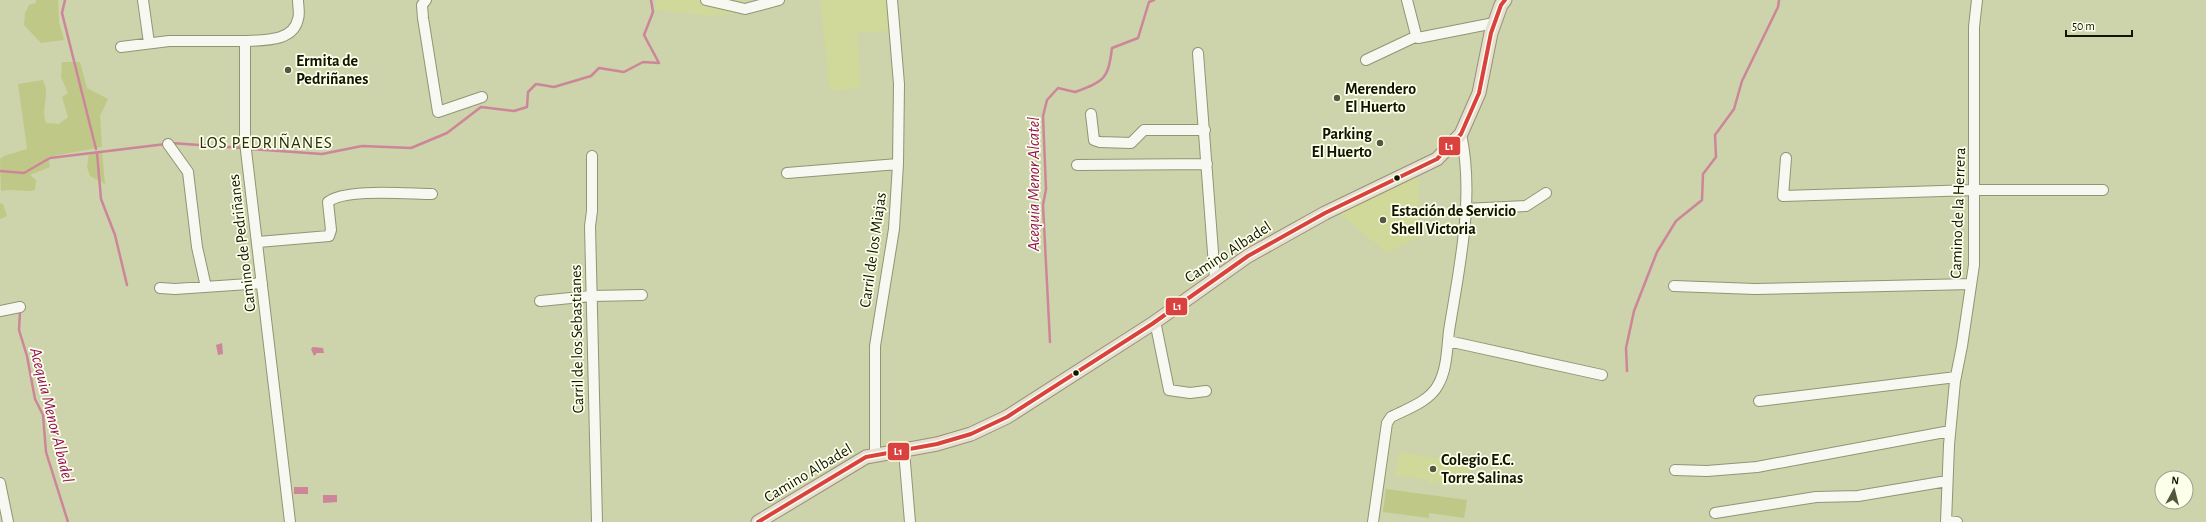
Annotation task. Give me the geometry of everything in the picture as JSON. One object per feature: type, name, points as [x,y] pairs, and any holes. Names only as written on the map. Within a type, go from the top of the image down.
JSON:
[{"type":"main road","name":"Camino Albadel","points":[[758,522],[866,457],[937,444],[970,434],[1007,417],[1155,321],[1248,256],[1325,213],[1437,159],[1461,134],[1479,93],[1494,23],[1504,0]]},
{"type":"street","points":[[143,0],[149,43]]},
{"type":"street","points":[[120,47],[169,41],[245,41],[280,38],[292,32],[299,19],[298,0]]},
{"type":"street","points":[[426,0],[422,5],[423,18],[438,112],[482,97]]},
{"type":"street","points":[[706,0],[745,9],[779,0]]},
{"type":"street","name":"Carril de los Miajas","points":[[875,455],[875,346],[894,229],[898,164],[899,84],[892,0]]},
{"type":"street","points":[[1407,0],[1417,36]]},
{"type":"street","name":"Camino de la Herrera","points":[[1946,521],[1950,431],[1956,376],[1974,265],[1974,34],[1977,0]]},
{"type":"street","points":[[1366,60],[1417,36],[1424,38],[1467,27],[1494,23]]},
{"type":"street","name":"Camino de Pedriñanes","points":[[245,41],[245,142],[290,522]]},
{"type":"street","points":[[1198,53],[1205,130],[1215,279]]},
{"type":"street","points":[[1091,114],[1094,140],[1100,142],[1131,142],[1144,130],[1205,130]]},
{"type":"street","points":[[1373,522],[1387,423],[1391,417],[1427,398],[1438,385],[1443,372],[1457,280],[1465,209],[1466,166],[1461,134]]},
{"type":"street","points":[[168,144],[188,172],[197,247],[206,287]]},
{"type":"street","name":"Carril de los Sebastianes","points":[[592,156],[592,211],[590,226],[596,522]]},
{"type":"street","points":[[1786,158],[1783,196],[1974,190],[2103,190]]},
{"type":"street","points":[[787,173],[898,164]]},
{"type":"street","points":[[1077,165],[1207,164]]},
{"type":"street","points":[[1465,209],[1526,206],[1546,193]]},
{"type":"street","points":[[258,242],[329,236],[331,230],[328,202],[334,197],[344,195],[376,194],[432,194]]},
{"type":"street","points":[[160,288],[206,287],[262,283]]},
{"type":"street","points":[[1674,286],[1755,289],[1971,284]]},
{"type":"street","points":[[540,301],[591,296],[642,295]]},
{"type":"street","points":[[0,311],[20,307]]},
{"type":"street","points":[[1155,321],[1169,390],[1190,393],[1206,391]]},
{"type":"street","points":[[1448,341],[1602,375]]},
{"type":"street","points":[[1760,401],[1956,376]]},
{"type":"street","points":[[1675,470],[1706,471],[1757,467],[1950,431]]},
{"type":"street","points":[[904,451],[910,522]]},
{"type":"street","points":[[1715,513],[1816,497],[1858,496],[1947,481]]},
{"type":"street","points":[[0,483],[8,522]]},
{"type":"street","points":[[1946,521],[1957,522]]},
{"type":"shaded area","points":[[36,0],[58,0],[59,22],[64,40],[41,43],[24,25],[25,13],[29,5],[36,3]]},
{"type":"shaded area","points":[[655,0],[744,0],[746,13],[709,16],[657,10]]},
{"type":"shaded area","points":[[820,0],[885,0],[889,31],[857,33],[861,88],[830,91]]},
{"type":"shaded area","points":[[62,62],[80,62],[87,88],[108,99],[100,116],[102,147],[48,157],[50,167],[30,175],[36,180],[35,190],[1,191],[0,159],[4,156],[27,149],[18,84],[43,80],[46,92],[44,117],[46,123],[59,124],[68,117],[62,97],[68,93],[61,77]]},
{"type":"shaded area","points":[[102,151],[105,184],[90,176],[87,167],[89,153]]},
{"type":"shaded area","name":"Estación de Servicio Shell Victoria","points":[[1418,167],[1420,237],[1387,253],[1334,209]]},
{"type":"shaded area","points":[[0,203],[3,204],[7,216],[0,219]]},
{"type":"shaded area","points":[[222,343],[223,354],[218,355],[216,345]]},
{"type":"shaded area","points":[[313,347],[323,348],[324,353],[317,353],[314,356],[311,349]]},
{"type":"shaded area","name":"Colegio E.C. Torre Salinas","points":[[1399,452],[1471,464],[1467,486],[1434,481],[1433,483],[1428,483],[1429,480],[1395,475]]},
{"type":"shaded area","points":[[294,487],[308,487],[308,494],[294,494]]},
{"type":"shaded area","points":[[1386,489],[1467,500],[1464,518],[1429,513],[1429,518],[1383,512]]},
{"type":"shaded area","points":[[323,495],[337,495],[337,502],[323,503]]},
{"type":"waterway","name":"Acequia Menor Albadel","points":[[65,0],[62,13],[96,149]]},
{"type":"waterway","points":[[249,149],[322,154],[362,146],[411,148],[447,133],[481,107],[514,111],[527,107],[528,92],[536,84],[554,87],[591,76],[599,68],[624,72],[643,62],[659,63],[644,35],[653,12],[651,0]]},
{"type":"waterway","name":"Acequia Menor Alcatel","points":[[1050,342],[1043,205],[1046,189],[1043,116],[1047,100],[1058,88],[1075,92],[1093,85],[1103,78],[1109,66],[1112,48],[1138,38],[1149,2],[1154,0]]},
{"type":"waterway","points":[[1627,371],[1626,348],[1634,311],[1657,252],[1676,221],[1702,200],[1703,174],[1716,157],[1715,135],[1734,109],[1742,81],[1778,7],[1779,0]]},
{"type":"waterway","points":[[171,143],[242,148]]},
{"type":"waterway","points":[[0,171],[24,173],[50,158],[166,144]]},
{"type":"waterway","name":"Acequia Menor Albadel","points":[[97,153],[101,199],[115,235],[127,285]]},
{"type":"waterway","name":"Acequia Menor Albadel","points":[[20,312],[19,330],[27,356],[35,399],[43,415],[46,452],[68,522]]},
{"type":"transit line","name":"L1","points":[[758,522],[866,457],[937,444],[971,434],[1007,417],[1152,324],[1248,256],[1325,213],[1437,159],[1461,134],[1479,93],[1491,33],[1501,5],[1505,0]]},
{"type":"place","name":"Ermita de Pedriñanes","points":[[288,70]]},
{"type":"place","name":"Merendero El Huerto","points":[[1337,98]]},
{"type":"place","name":"Parking El Huerto","points":[[1380,143]]},
{"type":"place","name":"Estación de Servicio Shell Victoria","points":[[1383,220]]},
{"type":"place","name":"Colegio E.C. Torre Salinas","points":[[1433,469]]},
{"type":"district","name":"LOS PEDRIÑANES","points":[[266,142]]}]
